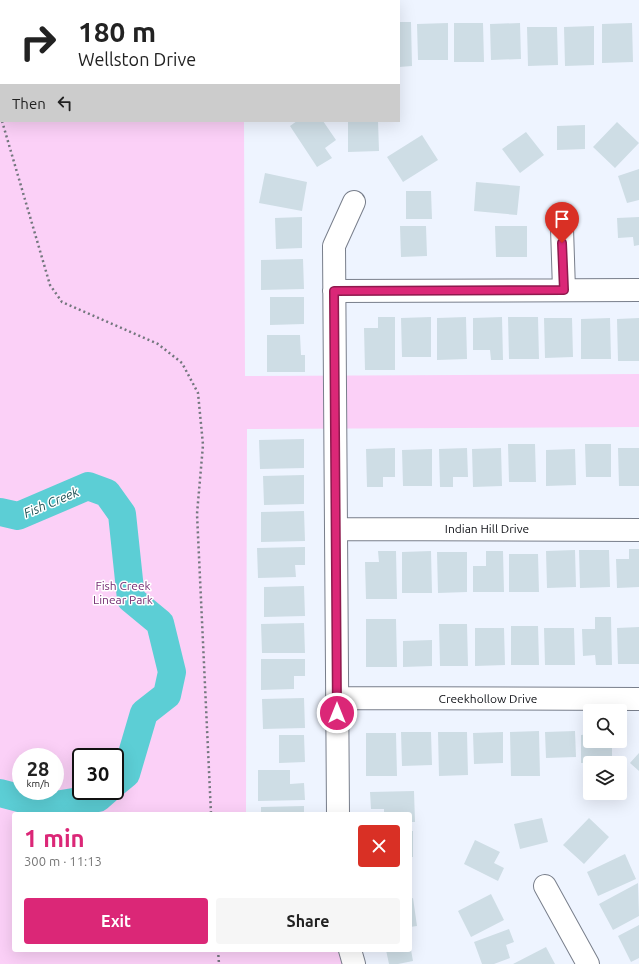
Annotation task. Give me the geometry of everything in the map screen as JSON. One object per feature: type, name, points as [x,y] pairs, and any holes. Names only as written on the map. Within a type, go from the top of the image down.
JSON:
[{"type":"street","points":[[338,812],[334,246],[354,202]]},
{"type":"street","points":[[562,228],[564,290]]},
{"type":"street","points":[[334,291],[639,290]]},
{"type":"street","name":"Indian Hill Drive","points":[[336,529],[639,530]]},
{"type":"street","name":"Creekhollow Drive","points":[[337,698],[639,699]]},
{"type":"street","points":[[545,886],[588,964]]},
{"type":"street","points":[[351,952],[354,964]]},
{"type":"path","points":[[2,122],[50,285],[62,302],[158,344],[182,363],[198,392],[203,445],[197,514],[211,812]]},
{"type":"path","points":[[218,952],[218,964]]},
{"type":"green space","name":"Fish Creek Linear Park","points":[[0,122],[244,122],[245,376],[639,374],[639,427],[247,429],[246,812],[12,812],[12,952],[342,952],[345,964],[0,964]]},
{"type":"building","points":[[400,22],[411,22],[412,66],[400,67]]},
{"type":"building","points":[[448,23],[448,60],[418,60],[417,24]]},
{"type":"building","points":[[454,23],[483,23],[484,62],[454,62]]},
{"type":"building","points":[[520,23],[521,59],[491,60],[490,24]]},
{"type":"building","points":[[632,23],[633,62],[602,63],[602,24]]},
{"type":"building","points":[[594,26],[594,65],[565,66],[564,27]]},
{"type":"building","points":[[527,27],[557,27],[558,65],[528,66]]},
{"type":"building","points":[[296,122],[324,122],[336,140],[325,148],[332,158],[317,167],[290,126]]},
{"type":"building","points":[[348,122],[378,122],[379,151],[348,152]]},
{"type":"building","points":[[617,122],[639,143],[615,168],[593,147]]},
{"type":"building","points":[[585,125],[585,149],[557,150],[557,126]]},
{"type":"building","points":[[526,132],[544,155],[520,173],[502,149]]},
{"type":"building","points":[[422,135],[438,160],[403,182],[387,157]]},
{"type":"building","points":[[639,169],[639,200],[627,203],[618,176]]},
{"type":"building","points":[[265,173],[307,182],[302,211],[259,203]]},
{"type":"building","points":[[476,182],[520,186],[517,215],[474,211]]},
{"type":"building","points":[[406,191],[431,191],[432,219],[406,219]]},
{"type":"building","points":[[302,217],[302,248],[276,249],[275,218]]},
{"type":"building","points":[[639,217],[639,245],[634,246],[633,237],[618,238],[617,218]]},
{"type":"building","points":[[400,226],[426,226],[427,256],[401,257]]},
{"type":"building","points":[[495,226],[527,226],[527,257],[496,257]]},
{"type":"building","points":[[303,259],[304,289],[261,290],[261,260]]},
{"type":"building","points":[[270,297],[304,297],[304,324],[270,325]]},
{"type":"building","points":[[378,317],[395,317],[395,370],[365,370],[364,328],[378,328]]},
{"type":"building","points":[[431,317],[431,357],[402,357],[401,318]]},
{"type":"building","points":[[466,317],[467,359],[437,360],[437,318]]},
{"type":"building","points":[[502,317],[503,360],[491,360],[490,350],[473,350],[473,318]]},
{"type":"building","points":[[508,317],[538,317],[539,359],[509,359]]},
{"type":"building","points":[[544,318],[572,318],[573,357],[545,358]]},
{"type":"building","points":[[610,318],[611,359],[581,359],[581,319]]},
{"type":"building","points":[[639,318],[639,361],[618,361],[617,319]]},
{"type":"building","points":[[267,335],[300,335],[301,355],[305,355],[305,372],[267,372]]},
{"type":"building","points":[[304,439],[304,468],[260,469],[259,440]]},
{"type":"building","points":[[508,444],[535,444],[536,482],[509,482]]},
{"type":"building","points":[[585,444],[611,444],[611,477],[586,477]]},
{"type":"building","points":[[395,448],[395,477],[383,477],[383,487],[367,487],[366,449]]},
{"type":"building","points":[[467,448],[468,477],[453,477],[453,487],[440,487],[439,449]]},
{"type":"building","points":[[501,448],[502,486],[473,487],[472,449]]},
{"type":"building","points":[[618,448],[639,448],[639,486],[619,486]]},
{"type":"building","points":[[432,449],[432,486],[403,486],[402,450]]},
{"type":"building","points":[[575,449],[576,485],[546,486],[546,450]]},
{"type":"building","points":[[304,475],[304,504],[264,505],[263,476]]},
{"type":"building","points":[[304,511],[305,541],[261,542],[261,512]]},
{"type":"building","points":[[305,547],[305,565],[295,565],[296,577],[258,578],[257,548]]},
{"type":"building","points":[[629,549],[639,549],[639,587],[617,588],[616,559],[629,559]]},
{"type":"building","points":[[575,550],[576,587],[547,588],[546,551]]},
{"type":"building","points":[[579,550],[609,550],[610,587],[580,588]]},
{"type":"building","points":[[378,551],[396,551],[397,599],[366,599],[365,562],[379,562]]},
{"type":"building","points":[[431,551],[432,593],[402,593],[402,552]]},
{"type":"building","points":[[486,551],[503,551],[504,592],[473,592],[473,566],[486,566]]},
{"type":"building","points":[[437,552],[467,552],[467,592],[438,593]]},
{"type":"building","points":[[509,554],[538,554],[539,592],[509,592]]},
{"type":"building","points":[[304,586],[305,616],[264,617],[264,587]]},
{"type":"building","points":[[595,617],[611,617],[612,665],[596,665],[595,655],[583,656],[582,629],[595,629]]},
{"type":"building","points":[[366,619],[396,619],[397,667],[366,667]]},
{"type":"building","points":[[304,623],[305,653],[262,653],[261,624]]},
{"type":"building","points":[[439,624],[467,624],[468,666],[440,666]]},
{"type":"building","points":[[511,626],[538,626],[539,665],[511,665]]},
{"type":"building","points":[[639,627],[639,664],[618,664],[617,628]]},
{"type":"building","points":[[475,628],[504,628],[505,665],[475,666]]},
{"type":"building","points":[[544,628],[574,628],[575,665],[545,665]]},
{"type":"building","points":[[432,640],[432,666],[403,667],[403,641]]},
{"type":"building","points":[[261,659],[305,659],[305,676],[294,676],[294,689],[261,690]]},
{"type":"building","points":[[304,698],[305,728],[263,729],[262,699]]},
{"type":"building","points":[[539,731],[540,776],[511,776],[510,732]]},
{"type":"building","points":[[575,731],[576,757],[546,758],[545,732]]},
{"type":"building","points":[[401,732],[431,732],[432,765],[402,766]]},
{"type":"building","points":[[438,732],[467,732],[468,775],[439,776]]},
{"type":"building","points":[[503,732],[503,763],[474,764],[473,733]]},
{"type":"building","points":[[366,733],[396,733],[397,776],[366,776]]},
{"type":"building","points":[[279,735],[304,735],[305,762],[279,763]]},
{"type":"building","points":[[581,735],[583,735],[583,748],[612,748],[612,756],[583,756],[583,763],[581,763]]},
{"type":"building","points":[[639,753],[639,771],[630,763]]},
{"type":"building","points":[[258,770],[290,770],[290,784],[304,783],[305,800],[258,801]]},
{"type":"building","points":[[414,791],[415,822],[412,822],[412,812],[384,812],[384,809],[371,809],[370,792]]},
{"type":"building","points":[[304,806],[304,812],[261,812],[261,807]]},
{"type":"building","points":[[542,818],[548,842],[520,849],[514,824]]},
{"type":"building","points":[[589,818],[609,837],[584,864],[563,845]]},
{"type":"building","points":[[412,831],[413,831],[412,857]]},
{"type":"building","points":[[475,840],[500,852],[494,863],[504,868],[498,881],[464,864]]},
{"type":"building","points":[[625,854],[636,879],[598,896],[587,872]]},
{"type":"building","points":[[638,883],[639,916],[613,930],[599,904]]},
{"type":"building","points":[[491,894],[504,920],[471,937],[458,911]]},
{"type":"building","points":[[412,898],[417,926],[412,927]]},
{"type":"building","points":[[639,925],[639,958],[631,962],[618,936]]},
{"type":"building","points":[[509,929],[514,942],[506,945],[510,958],[494,964],[482,964],[474,942]]},
{"type":"building","points":[[546,947],[555,964],[513,964]]},
{"type":"building","points":[[386,952],[411,952],[413,961],[389,964]]},
{"type":"waterway","name":"Fish Creek","points":[[0,512],[18,516],[88,486],[107,493],[122,514],[131,599],[160,623],[172,672],[167,695],[144,713],[126,774],[124,776]]},
{"type":"waterway","name":"Fish Creek","points":[[0,793],[49,806],[86,800]]},
{"type":"route","points":[[337,713],[334,291],[564,290],[562,243]]}]
